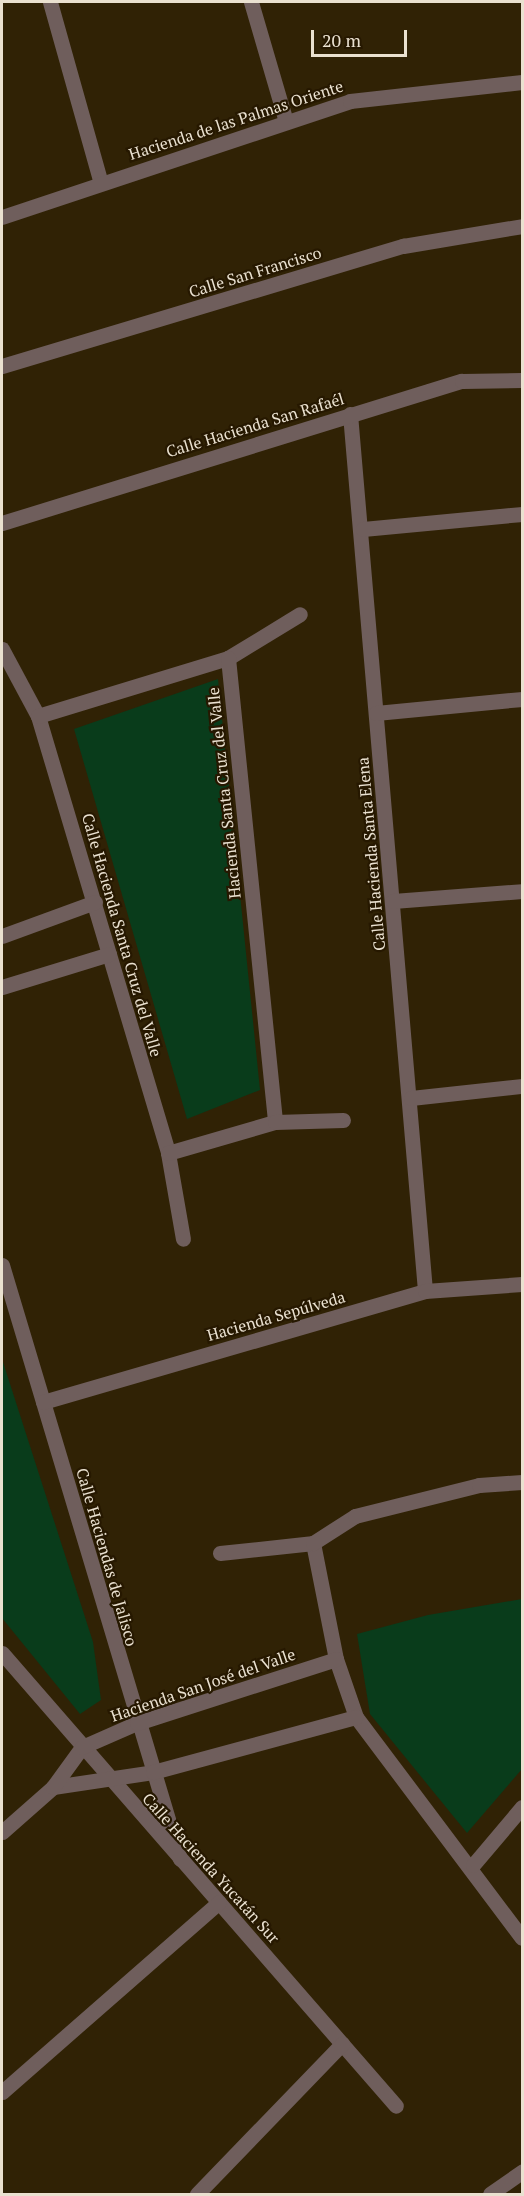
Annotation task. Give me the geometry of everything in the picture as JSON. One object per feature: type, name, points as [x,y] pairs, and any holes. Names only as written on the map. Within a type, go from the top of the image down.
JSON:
[{"type":"street","points":[[50,2],[101,183]]},
{"type":"street","points":[[251,2],[286,122]]},
{"type":"street","name":"Hacienda de las Palmas Oriente","points":[[2,217],[350,101],[522,82]]},
{"type":"street","name":"Calle San Francisco","points":[[2,366],[403,246],[522,226]]},
{"type":"street","name":"Calle Hacienda San Rafaél","points":[[2,523],[462,381],[522,380]]},
{"type":"street","name":"Calle Hacienda Santa Elena","points":[[351,414],[363,529],[376,713],[411,1098],[425,1292]]},
{"type":"street","points":[[363,529],[522,514]]},
{"type":"street","points":[[228,658],[300,614]]},
{"type":"street","name":"Calle Hacienda Santa Cruz del Valle","points":[[2,649],[38,716],[168,1153],[183,1239]]},
{"type":"street","name":"Hacienda Santa Cruz del Valle","points":[[38,716],[228,658],[275,1122]]},
{"type":"street","points":[[376,713],[522,699]]},
{"type":"street","points":[[393,901],[522,891]]},
{"type":"street","points":[[2,936],[95,902]]},
{"type":"street","points":[[2,987],[109,954]]},
{"type":"street","points":[[411,1098],[522,1086]]},
{"type":"street","points":[[168,1153],[275,1122],[343,1120]]},
{"type":"street","name":"Calle Haciendas de Jalisco","points":[[2,1265],[137,1723],[180,1859]]},
{"type":"street","name":"Hacienda Sepúlveda","points":[[43,1402],[425,1292],[522,1284]]},
{"type":"street","points":[[220,1552],[313,1543],[355,1516],[479,1485],[522,1482]]},
{"type":"street","points":[[313,1543],[336,1659],[356,1717],[378,1753],[473,1865],[522,1938]]},
{"type":"street","name":"Calle Hacienda Yucatán Sur","points":[[2,1653],[107,1779],[219,1902],[396,2106]]},
{"type":"street","name":"Hacienda San José del Valle","points":[[82,1747],[137,1723],[336,1659]]},
{"type":"street","points":[[53,1787],[153,1772],[356,1717]]},
{"type":"street","points":[[2,1832],[53,1787],[82,1747]]},
{"type":"street","points":[[473,1865],[522,1807]]},
{"type":"street","points":[[2,2092],[219,1902]]},
{"type":"street","points":[[196,2194],[342,2044]]},
{"type":"street","points":[[490,2194],[522,2172]]},
{"type":"green space","points":[[218,679],[260,1090],[187,1119],[74,729]]},
{"type":"green space","points":[[2,1359],[93,1642],[101,1700],[80,1714],[2,1618]]},
{"type":"green space","points":[[522,1599],[522,1769],[467,1833],[370,1714],[357,1634],[428,1615]]}]
